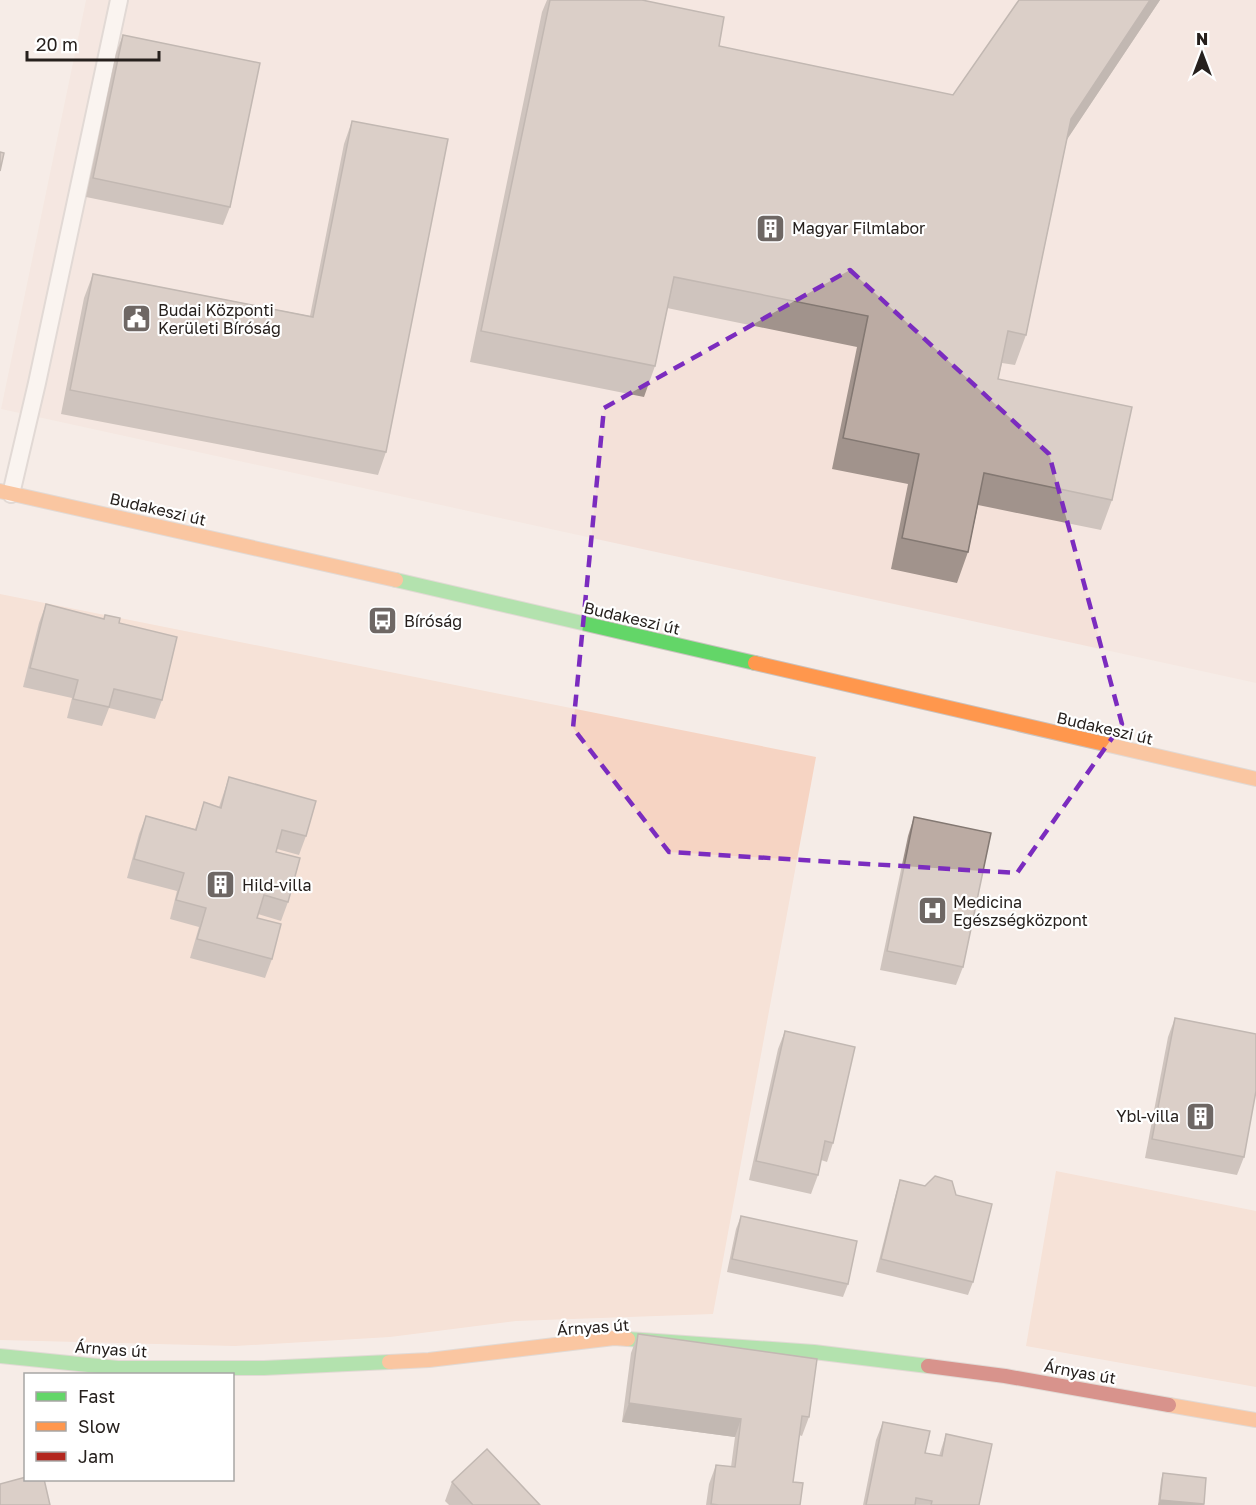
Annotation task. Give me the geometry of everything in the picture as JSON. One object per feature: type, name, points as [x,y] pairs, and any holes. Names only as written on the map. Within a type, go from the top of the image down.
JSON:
[{"type":"main road","name":"Budakeszi út","points":[[6,493],[269,551],[1256,779]]},
{"type":"main road","name":"Árnyas út","points":[[0,1356],[118,1368],[264,1368],[429,1360],[614,1338],[814,1352],[1005,1376],[1256,1420]]},
{"type":"lane","points":[[6,493],[37,383],[119,0]]},
{"type":"highlighted area","points":[[850,270],[1049,454],[1122,724],[1017,873],[669,852],[573,728],[604,408]]},
{"type":"shaded area","points":[[86,0],[1256,0],[1256,683],[1,409]]},
{"type":"shaded area","points":[[0,594],[816,757],[713,1314],[516,1321],[390,1337],[235,1346],[0,1340]]},
{"type":"shaded area","points":[[1056,1171],[1256,1211],[1256,1387],[1026,1346]]},
{"type":"building","name":"Magyar Filmlabor","points":[[550,0],[642,0],[724,17],[719,46],[953,95],[1019,0],[1150,0],[1071,119],[1026,335],[1008,331],[998,379],[1132,407],[1112,500],[984,473],[968,552],[902,538],[919,454],[843,438],[868,316],[674,277],[655,366],[481,331]]},
{"type":"building","points":[[123,35],[260,63],[230,207],[93,178]]},
{"type":"building","name":"Budai Központi Kerületi Bíróság","points":[[352,121],[448,139],[386,452],[70,390],[93,274],[313,317]]},
{"type":"building","points":[[0,152],[4,153],[0,171]]},
{"type":"building","points":[[46,604],[104,619],[105,615],[120,618],[119,623],[177,637],[162,700],[114,689],[109,707],[73,699],[78,680],[30,668]]},
{"type":"building","name":"Hild-villa","points":[[229,777],[316,801],[306,836],[282,830],[276,852],[300,858],[288,902],[264,895],[257,918],[281,924],[272,959],[197,939],[206,908],[176,900],[184,873],[134,859],[146,816],[196,830],[204,802],[221,808]]},
{"type":"building","name":"Medicina Egészségközpont","points":[[914,817],[991,833],[963,967],[887,951]]},
{"type":"building","name":"Ybl-villa","points":[[1175,1018],[1256,1034],[1256,1091],[1244,1157],[1152,1139]]},
{"type":"building","points":[[785,1031],[855,1047],[833,1143],[825,1141],[818,1175],[756,1161]]},
{"type":"building","points":[[935,1176],[952,1181],[956,1195],[992,1204],[973,1282],[881,1259],[900,1180],[925,1186]]},
{"type":"building","points":[[741,1216],[857,1241],[848,1284],[732,1259]]},
{"type":"building","points":[[638,1334],[817,1359],[809,1417],[802,1416],[793,1482],[803,1483],[800,1505],[711,1504],[716,1465],[735,1467],[741,1419],[629,1403]]},
{"type":"building","points":[[883,1422],[930,1431],[925,1453],[942,1456],[946,1434],[992,1444],[979,1505],[931,1505],[932,1501],[916,1498],[915,1505],[866,1505]]},
{"type":"building","points":[[487,1449],[540,1505],[473,1505],[452,1482]]},
{"type":"building","points":[[1163,1473],[1206,1478],[1204,1504],[1160,1500]]},
{"type":"building","points":[[24,1478],[24,1481],[44,1481],[50,1505],[0,1505],[0,1484]]},
{"type":"traffic: fast","points":[[396,580],[755,663]]},
{"type":"traffic: fast","points":[[628,1339],[814,1352],[928,1366]]},
{"type":"traffic: fast","points":[[0,1356],[118,1368],[264,1368],[389,1362]]},
{"type":"traffic: slow","points":[[0,491],[396,580]]},
{"type":"traffic: slow","points":[[755,663],[1256,779]]},
{"type":"traffic: slow","points":[[389,1362],[429,1360],[614,1338],[628,1339]]},
{"type":"traffic: slow","points":[[1169,1405],[1256,1420]]},
{"type":"traffic: jam","points":[[928,1366],[1005,1376],[1169,1405]]},
{"type":"place","name":"Magyar Filmlabor","points":[[771,228]]},
{"type":"place","name":"Budai Központi Kerületi Bíróság","points":[[137,319]]},
{"type":"place","name":"Bíróság","points":[[383,621]]},
{"type":"place","name":"Hild-villa","points":[[221,885]]},
{"type":"place","name":"Medicina Egészségközpont","points":[[932,911]]},
{"type":"place","name":"Ybl-villa","points":[[1200,1116]]}]
